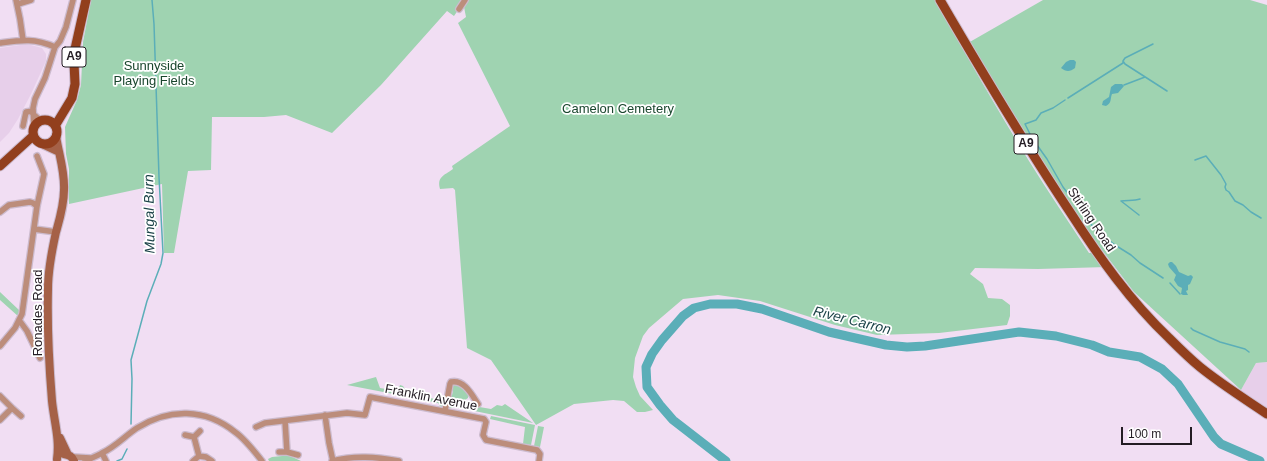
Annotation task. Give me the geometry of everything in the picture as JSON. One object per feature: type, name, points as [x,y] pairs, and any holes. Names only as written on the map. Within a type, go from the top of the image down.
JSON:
[{"type":"main road","name":"A9","points":[[0,166],[42,131],[53,119],[63,114],[72,98],[75,84],[75,49],[86,0]]},
{"type":"main road","name":"Stirling Road","points":[[940,0],[1033,156],[1097,253],[1114,276],[1139,307],[1200,367],[1267,414]]},
{"type":"main road","points":[[42,131],[57,131],[52,143],[42,131]]},
{"type":"main road","points":[[42,131],[59,152]]},
{"type":"main road","name":"Ronades Road","points":[[56,136],[64,170],[64,189],[61,216],[56,232],[48,273],[52,403],[58,445],[56,460]]},
{"type":"main road","name":"Ronades Road","points":[[56,428],[62,445],[72,458]]},
{"type":"main road","points":[[56,460],[63,454],[72,458]]},
{"type":"street","points":[[23,40],[17,2],[31,0]]},
{"type":"street","points":[[42,131],[33,112],[35,99],[45,78],[55,47],[60,41],[66,27],[73,0]]},
{"type":"street","points":[[459,9],[465,0]]},
{"type":"street","points":[[0,43],[23,40],[42,42],[55,47]]},
{"type":"street","points":[[23,126],[26,112],[33,112]]},
{"type":"street","points":[[33,112],[42,131]]},
{"type":"street","points":[[0,346],[15,328],[22,314],[34,229],[44,174],[37,156]]},
{"type":"street","points":[[0,212],[9,204],[30,202],[38,206]]},
{"type":"street","points":[[34,229],[56,232]]},
{"type":"street","points":[[19,320],[27,331],[40,358]]},
{"type":"street","points":[[445,411],[452,382],[461,383],[466,387],[472,400],[478,404]]},
{"type":"street","points":[[0,396],[21,416]]},
{"type":"street","name":"Franklin Avenue","points":[[256,427],[265,423],[325,415],[347,413],[365,415],[370,397],[484,419],[486,422],[483,435],[486,440],[537,450],[540,454],[539,461]]},
{"type":"street","points":[[0,420],[12,408]]},
{"type":"street","points":[[72,458],[88,460],[102,453],[138,428],[164,416],[185,413],[202,415],[226,425],[236,433],[262,461]]},
{"type":"street","points":[[325,415],[332,461],[362,457],[384,458],[396,461]]},
{"type":"street","points":[[285,420],[287,452]]},
{"type":"street","points":[[194,437],[200,431]]},
{"type":"street","points":[[185,435],[194,437]]},
{"type":"street","points":[[194,437],[199,456]]},
{"type":"street","points":[[279,452],[287,452],[298,455]]},
{"type":"street","points":[[102,453],[106,460]]},
{"type":"street","points":[[193,461],[194,458],[199,456],[206,457],[212,461]]},
{"type":"shaded area","points":[[27,44],[42,48],[46,54],[46,61],[18,119],[9,133],[0,142],[0,48]]},
{"type":"shaded area","points":[[1267,362],[1267,408],[1241,390],[1256,363]]},
{"type":"green space","name":"Sunnyside Playing Fields","points":[[91,0],[465,0],[454,16],[447,11],[381,85],[332,133],[286,115],[264,117],[212,117],[211,170],[188,171],[174,253],[164,253],[162,184],[69,204],[69,169],[66,154],[65,127],[77,100],[81,85],[83,42]]},
{"type":"green space","name":"Camelon Cemetery","points":[[467,0],[935,0],[1005,121],[1044,184],[1089,253],[1097,253],[1107,267],[1038,269],[975,268],[970,274],[983,284],[988,298],[1002,299],[1010,305],[1010,316],[1007,325],[939,333],[877,335],[835,325],[760,301],[718,295],[683,299],[649,328],[643,336],[635,358],[633,377],[636,387],[640,396],[653,410],[637,412],[624,401],[613,400],[574,404],[536,425],[491,360],[467,348],[455,190],[453,188],[440,189],[439,185],[440,179],[453,169],[452,166],[510,126],[458,23],[466,17],[464,7]]},
{"type":"green space","points":[[1043,0],[1250,0],[1267,5],[1267,362],[1256,363],[1241,390],[1134,292],[1076,216],[968,43]]},
{"type":"green space","points":[[0,292],[19,310],[19,317],[0,300]]},
{"type":"green space","points":[[376,377],[380,388],[398,391],[400,385],[403,386],[405,389],[404,396],[347,385]]},
{"type":"green space","points":[[455,384],[464,388],[468,394],[468,398],[465,400],[468,405],[491,409],[497,405],[502,406],[505,404],[533,423],[455,407],[448,407],[453,391],[451,387]]},
{"type":"green space","points":[[410,394],[445,401],[443,407],[438,403],[409,398]]},
{"type":"green space","points":[[491,416],[535,425],[531,445],[523,444],[525,427],[490,419]]},
{"type":"green space","points":[[538,426],[544,427],[540,447],[534,446]]},
{"type":"green space","points":[[290,456],[301,461],[269,461],[268,459]]},
{"type":"water","points":[[1074,60],[1076,62],[1075,68],[1068,71],[1061,68],[1066,62]]},
{"type":"water","points":[[1115,84],[1122,84],[1124,86],[1118,93],[1112,94],[1108,105],[1102,105],[1103,101],[1109,97],[1111,87]]},
{"type":"water","points":[[1170,262],[1176,266],[1179,272],[1188,276],[1191,275],[1193,277],[1188,285],[1188,290],[1186,291],[1188,295],[1181,294],[1182,288],[1178,286],[1174,280],[1176,275],[1169,267],[1168,264]]},
{"type":"waterway","name":"Mungal Burn","points":[[131,424],[131,360],[147,301],[161,264],[163,253],[152,0]]},
{"type":"waterway","points":[[1123,61],[1125,58],[1153,44]]},
{"type":"waterway","points":[[1068,98],[1123,63],[1123,61],[1125,64],[1167,91]]},
{"type":"waterway","points":[[1124,85],[1145,77]]},
{"type":"waterway","points":[[1065,100],[1053,108],[1041,113],[1036,120],[1025,124],[1032,138],[1047,159],[1063,187],[1094,228],[1115,245],[1163,278]]},
{"type":"waterway","points":[[1195,160],[1206,156],[1221,175],[1226,184],[1226,190],[1235,201],[1261,218]]},
{"type":"waterway","points":[[1121,201],[1140,199]]},
{"type":"waterway","points":[[1121,201],[1139,215]]},
{"type":"waterway","points":[[1170,283],[1180,294]]},
{"type":"waterway","name":"River Carron","points":[[726,461],[673,420],[647,387],[646,367],[652,354],[662,340],[683,316],[694,308],[710,304],[737,304],[762,309],[829,332],[886,345],[907,347],[925,346],[1019,332],[1056,336],[1092,345],[1109,352],[1140,357],[1162,369],[1178,384],[1214,437],[1221,444],[1260,461]]},
{"type":"waterway","points":[[1191,328],[1220,342],[1245,349],[1249,352]]},
{"type":"waterway","name":"Mungal Burn","points":[[117,461],[122,459],[127,449]]}]
